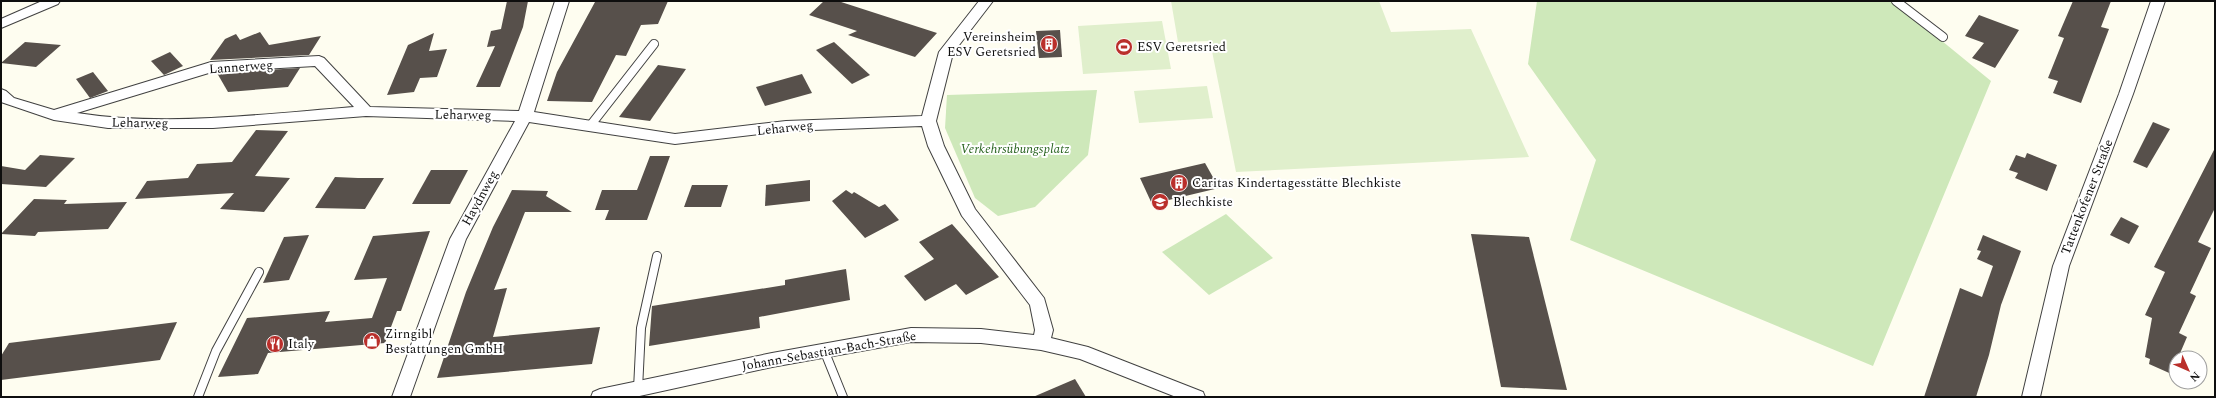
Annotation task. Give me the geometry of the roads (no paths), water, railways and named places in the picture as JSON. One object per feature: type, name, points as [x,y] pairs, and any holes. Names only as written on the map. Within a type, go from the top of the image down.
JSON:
[{"type":"street","points":[[1,24],[53,1]]},
{"type":"street","name":"Haydnweg","points":[[402,397],[458,239],[525,116],[562,1]]},
{"type":"street","name":"Tattenkofener Straße","points":[[2031,397],[2061,266],[2126,94],[2158,1]]},
{"type":"street","points":[[983,2],[946,52],[928,121],[936,146],[968,212],[1038,303],[1044,330],[1041,343]]},
{"type":"street","name":"Lannerweg","points":[[54,115],[211,67],[319,61],[366,111]]},
{"type":"street","name":"Leharweg","points":[[1,94],[9,101],[54,115],[108,123],[213,123],[366,111],[383,113],[525,116],[675,139],[734,134],[786,126],[928,121]]},
{"type":"street","name":"Johann-Sebastian-Bach-Straße","points":[[610,396],[692,376],[824,350],[911,335],[981,336],[1041,343],[1082,352],[1196,397]]},
{"type":"lane","points":[[1896,1],[1944,37]]},
{"type":"lane","points":[[590,126],[654,44]]},
{"type":"lane","points":[[638,389],[641,328],[657,256]]},
{"type":"lane","points":[[198,397],[216,351],[259,272]]},
{"type":"lane","points":[[824,350],[843,397]]},
{"type":"place","name":"Vereinsheim ESV Geretsried","points":[[1049,44]]},
{"type":"place","name":"ESV Geretsried","points":[[1124,47]]},
{"type":"place","name":"Caritas Kindertagesstätte Blechkiste","points":[[1179,183]]},
{"type":"place","name":"Blechkiste","points":[[1160,202]]},
{"type":"place","name":"Zirngibl Bestattungen GmbH","points":[[372,341]]},
{"type":"place","name":"Italy","points":[[275,344]]},
{"type":"park label","name":"Verkehrsübungsplatz","points":[[1015,149]]}]
